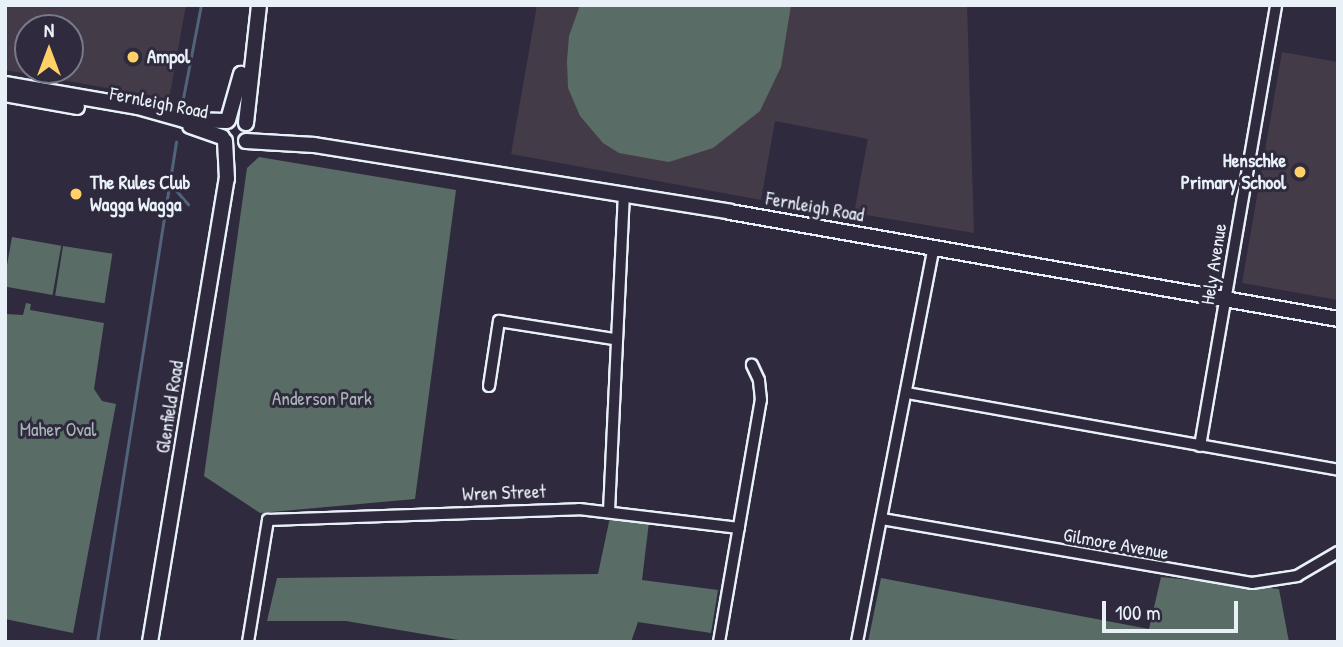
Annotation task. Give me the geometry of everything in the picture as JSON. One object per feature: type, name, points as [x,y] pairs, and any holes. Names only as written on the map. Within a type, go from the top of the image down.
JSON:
[{"type":"street","points":[[223,139],[252,5]]},
{"type":"street","name":"Glenfield Road","points":[[150,642],[227,179],[246,134],[259,5]]},
{"type":"street","name":"Hely Avenue","points":[[1200,446],[1276,5]]},
{"type":"street","name":"Fernleigh Road","points":[[5,84],[184,120],[227,120],[246,134]]},
{"type":"street","name":"Fernleigh Road","points":[[5,94],[193,127],[223,139],[246,134],[285,140],[934,247],[1338,319]]},
{"type":"street","name":"Glenfield Road","points":[[223,139],[227,179]]},
{"type":"street","points":[[609,512],[614,339],[624,195]]},
{"type":"street","points":[[857,642],[934,247]]},
{"type":"street","points":[[489,386],[499,321],[614,339]]},
{"type":"street","points":[[719,642],[761,400],[760,380],[752,365]]},
{"type":"street","points":[[907,393],[1338,470]]},
{"type":"street","name":"Wren Street","points":[[248,642],[268,520],[557,509],[609,512],[739,528]]},
{"type":"street","name":"Gilmore Avenue","points":[[882,519],[1252,583],[1297,576],[1338,552]]},
{"type":"shaded area","points":[[5,5],[186,5],[169,99],[84,84],[84,14],[14,14],[14,72],[5,70]]},
{"type":"shaded area","points":[[537,5],[967,5],[974,233],[854,213],[868,139],[775,121],[761,200],[511,154]]},
{"type":"shaded area","name":"Henschke Primary School","points":[[1282,52],[1338,62],[1338,300],[1242,283]]},
{"type":"green space","points":[[580,5],[791,5],[781,67],[760,111],[713,148],[669,162],[619,153],[603,143],[580,116],[568,88],[567,61],[569,36]]},
{"type":"green space","name":"Anderson Park","points":[[259,157],[456,190],[415,499],[260,513],[204,476],[247,168]]},
{"type":"green space","points":[[12,237],[61,246],[53,295],[5,287]]},
{"type":"green space","points":[[63,246],[112,254],[105,303],[55,295]]},
{"type":"green space","name":"Maher Oval","points":[[26,303],[31,304],[30,310],[104,323],[94,389],[102,401],[116,404],[73,633],[5,619],[5,314],[23,315]]},
{"type":"green space","points":[[610,517],[649,522],[642,580],[718,590],[711,633],[638,622],[631,642],[470,642],[346,621],[267,621],[277,578],[598,574]]},
{"type":"green space","points":[[1161,577],[1279,589],[1289,642],[868,642],[881,578],[1149,629]]},
{"type":"waterway","points":[[180,114],[201,5]]},
{"type":"waterway","points":[[97,642],[176,142]]},
{"type":"waterway","points":[[170,183],[188,204]]},
{"type":"place","name":"Ampol","points":[[133,57]]},
{"type":"place","name":"Henschke Primary School","points":[[1300,172]]},
{"type":"place","name":"The Rules Club Wagga Wagga","points":[[76,194]]}]
